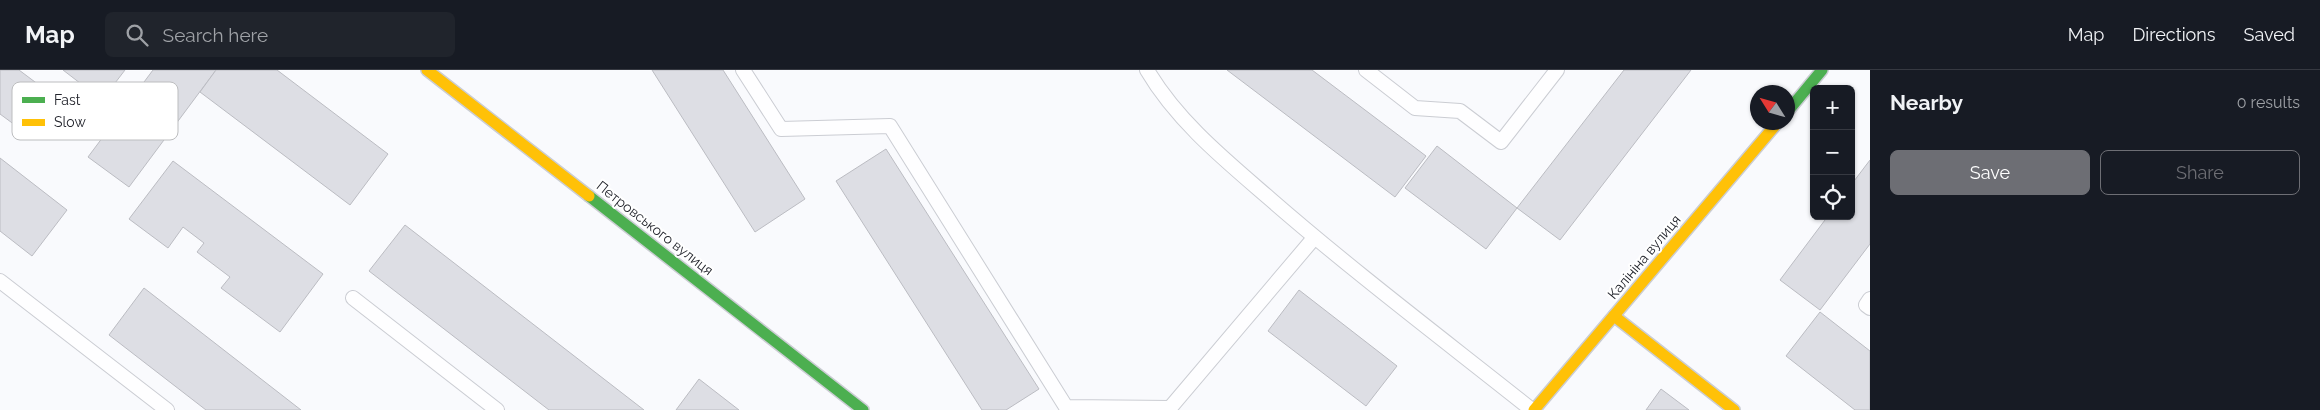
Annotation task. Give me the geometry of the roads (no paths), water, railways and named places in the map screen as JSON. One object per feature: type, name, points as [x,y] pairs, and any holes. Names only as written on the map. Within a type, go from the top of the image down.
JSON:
[{"type":"street","name":"Петровського вулиця","points":[[427,70],[863,410]]},
{"type":"street","points":[[1795,103],[1822,70]]},
{"type":"street","name":"Калініна вулиця","points":[[1532,410],[1771,130]]},
{"type":"street","points":[[1614,316],[1734,410]]},
{"type":"lane","points":[[743,70],[781,129],[890,126],[1066,407],[1170,408],[1314,238]]},
{"type":"lane","points":[[1147,70],[1154,82],[1202,140],[1314,238],[1532,410]]},
{"type":"lane","points":[[1366,70],[1415,108],[1460,111],[1501,142],[1557,70]]},
{"type":"lane","points":[[0,281],[167,410]]},
{"type":"lane","points":[[353,298],[497,410]]},
{"type":"lane","points":[[1870,300],[1866,305],[1870,308]]}]
